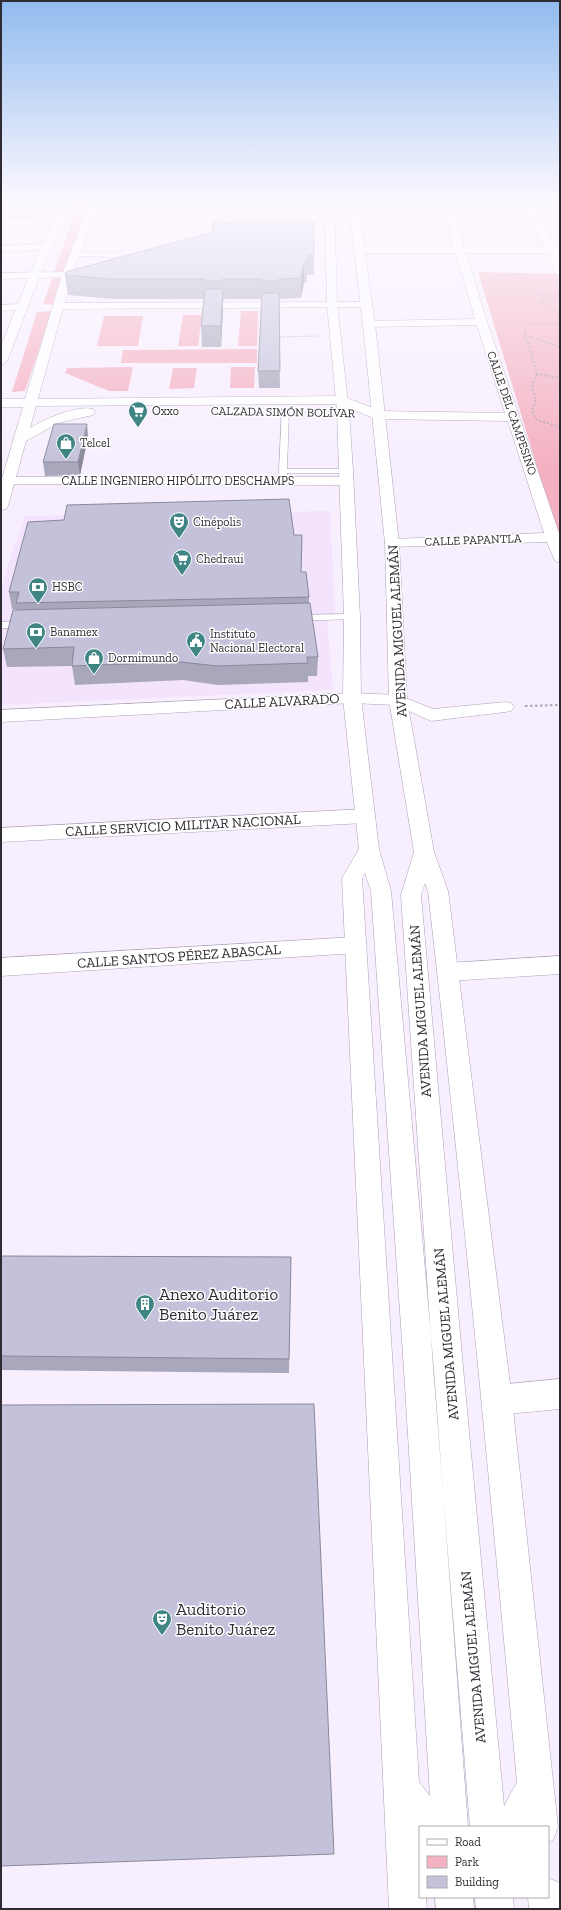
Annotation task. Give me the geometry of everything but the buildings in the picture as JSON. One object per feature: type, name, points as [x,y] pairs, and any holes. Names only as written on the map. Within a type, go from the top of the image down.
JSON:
[{"type":"main road","points":[[1,361],[4,350],[30,288]]},
{"type":"main road","points":[[1,506],[22,438],[63,288]]},
{"type":"main road","name":"AVENIDA MIGUEL ALEMÁN","points":[[336,288],[332,304],[343,405],[352,617],[352,698],[369,849],[381,891],[434,1369],[488,1826]]},
{"type":"main road","name":"AVENIDA MIGUEL ALEMÁN","points":[[361,288],[369,324],[392,543],[398,700],[424,852],[411,894],[434,1369],[450,1826]]},
{"type":"main road","name":"CALLE DEL CAMPESINO","points":[[471,288],[560,558]]},
{"type":"main road","points":[[58,306],[365,305]]},
{"type":"main road","points":[[1,308],[22,307]]},
{"type":"main road","points":[[369,324],[481,322]]},
{"type":"main road","points":[[41,367],[52,385],[74,396],[116,402]]},
{"type":"main road","name":"CALZADA SIMÓN BOLÍVAR","points":[[1,412],[30,407],[116,402],[343,405],[378,415],[514,417]]},
{"type":"main road","name":"CALZADA SIMÓN BOLÍVAR","points":[[1,403],[92,412],[285,411],[343,405]]},
{"type":"main road","points":[[22,438],[36,429],[66,415],[92,412]]},
{"type":"main road","name":"CALLE INGENIERO HIPÓLITO DESCHAMPS","points":[[9,481],[346,476]]},
{"type":"main road","name":"CALLE PAPANTLA","points":[[392,543],[553,537]]},
{"type":"main road","name":"CALLE ALVARADO","points":[[1,716],[352,698],[398,700],[431,715],[505,707]]},
{"type":"main road","name":"CALLE SERVICIO MILITAR NACIONAL","points":[[1,835],[365,816]]},
{"type":"main road","points":[[369,849],[352,878],[408,1909]]},
{"type":"main road","points":[[424,852],[438,891],[448,972],[497,1400],[540,1826]]},
{"type":"main road","name":"CALLE SANTOS PÉREZ ABASCAL","points":[[1,967],[356,945]]},
{"type":"main road","points":[[448,972],[560,965]]},
{"type":"main road","points":[[497,1400],[560,1394]]},
{"type":"main road","points":[[514,1826],[536,1784]]},
{"type":"main road","points":[[402,1789],[429,1826]]},
{"type":"main road","points":[[454,1898],[455,1909]]},
{"type":"main road","points":[[494,1898],[495,1909]]},
{"type":"main road","points":[[547,1898],[548,1909]]},
{"type":"lane","points":[[283,476],[285,411]]},
{"type":"lane","points":[[281,619],[352,617]]},
{"type":"lane","points":[[1,625],[41,624]]},
{"type":"path","points":[[532,288],[532,290],[539,294],[560,296]]},
{"type":"path","points":[[540,301],[551,296]]},
{"type":"path","points":[[540,301],[560,300]]},
{"type":"path","points":[[540,301],[560,314]]},
{"type":"path","points":[[556,324],[556,320],[560,318]]},
{"type":"path","points":[[524,334],[527,324],[556,324],[560,327]]},
{"type":"path","points":[[524,334],[560,347]]},
{"type":"path","points":[[524,334],[528,339],[537,374],[532,386],[536,399],[532,411],[537,420],[560,427]]},
{"type":"path","points":[[280,336],[317,336]]},
{"type":"path","points":[[537,374],[560,378]]},
{"type":"path","points":[[505,707],[560,705]]},
{"type":"shaded area","points":[[330,511],[335,614],[327,621],[333,690],[1,705],[1,586],[25,516]]},
{"type":"green space","points":[[49,288],[61,288],[54,305],[43,304]]},
{"type":"green space","points":[[483,288],[560,288],[560,537],[537,467]]},
{"type":"green space","points":[[52,311],[25,391],[12,392],[37,312]]},
{"type":"green space","points":[[241,311],[258,311],[257,346],[238,346]]},
{"type":"green space","points":[[183,315],[202,315],[198,346],[178,346]]},
{"type":"green space","points":[[104,316],[143,316],[138,346],[97,346]]},
{"type":"green space","points":[[257,349],[257,363],[121,363],[123,350]]},
{"type":"green space","points":[[133,367],[128,391],[109,391],[65,373],[67,368]]},
{"type":"green space","points":[[231,367],[255,367],[254,388],[230,388]]},
{"type":"green space","points":[[173,368],[197,368],[194,388],[169,389]]},
{"type":"place","name":"Oxxo","points":[[138,428]]},
{"type":"place","name":"Telcel","points":[[66,460]]},
{"type":"place","name":"Cinépolis","points":[[179,539]]},
{"type":"place","name":"Chedraui","points":[[182,576]]},
{"type":"place","name":"HSBC","points":[[38,604]]},
{"type":"place","name":"Banamex","points":[[36,649]]},
{"type":"place","name":"Instituto Nacional Electoral","points":[[196,658]]},
{"type":"place","name":"Dormimundo","points":[[94,675]]},
{"type":"place","name":"Anexo Auditorio Benito Juárez","points":[[145,1321]]},
{"type":"place","name":"Auditorio Benito Juárez","points":[[162,1636]]}]
